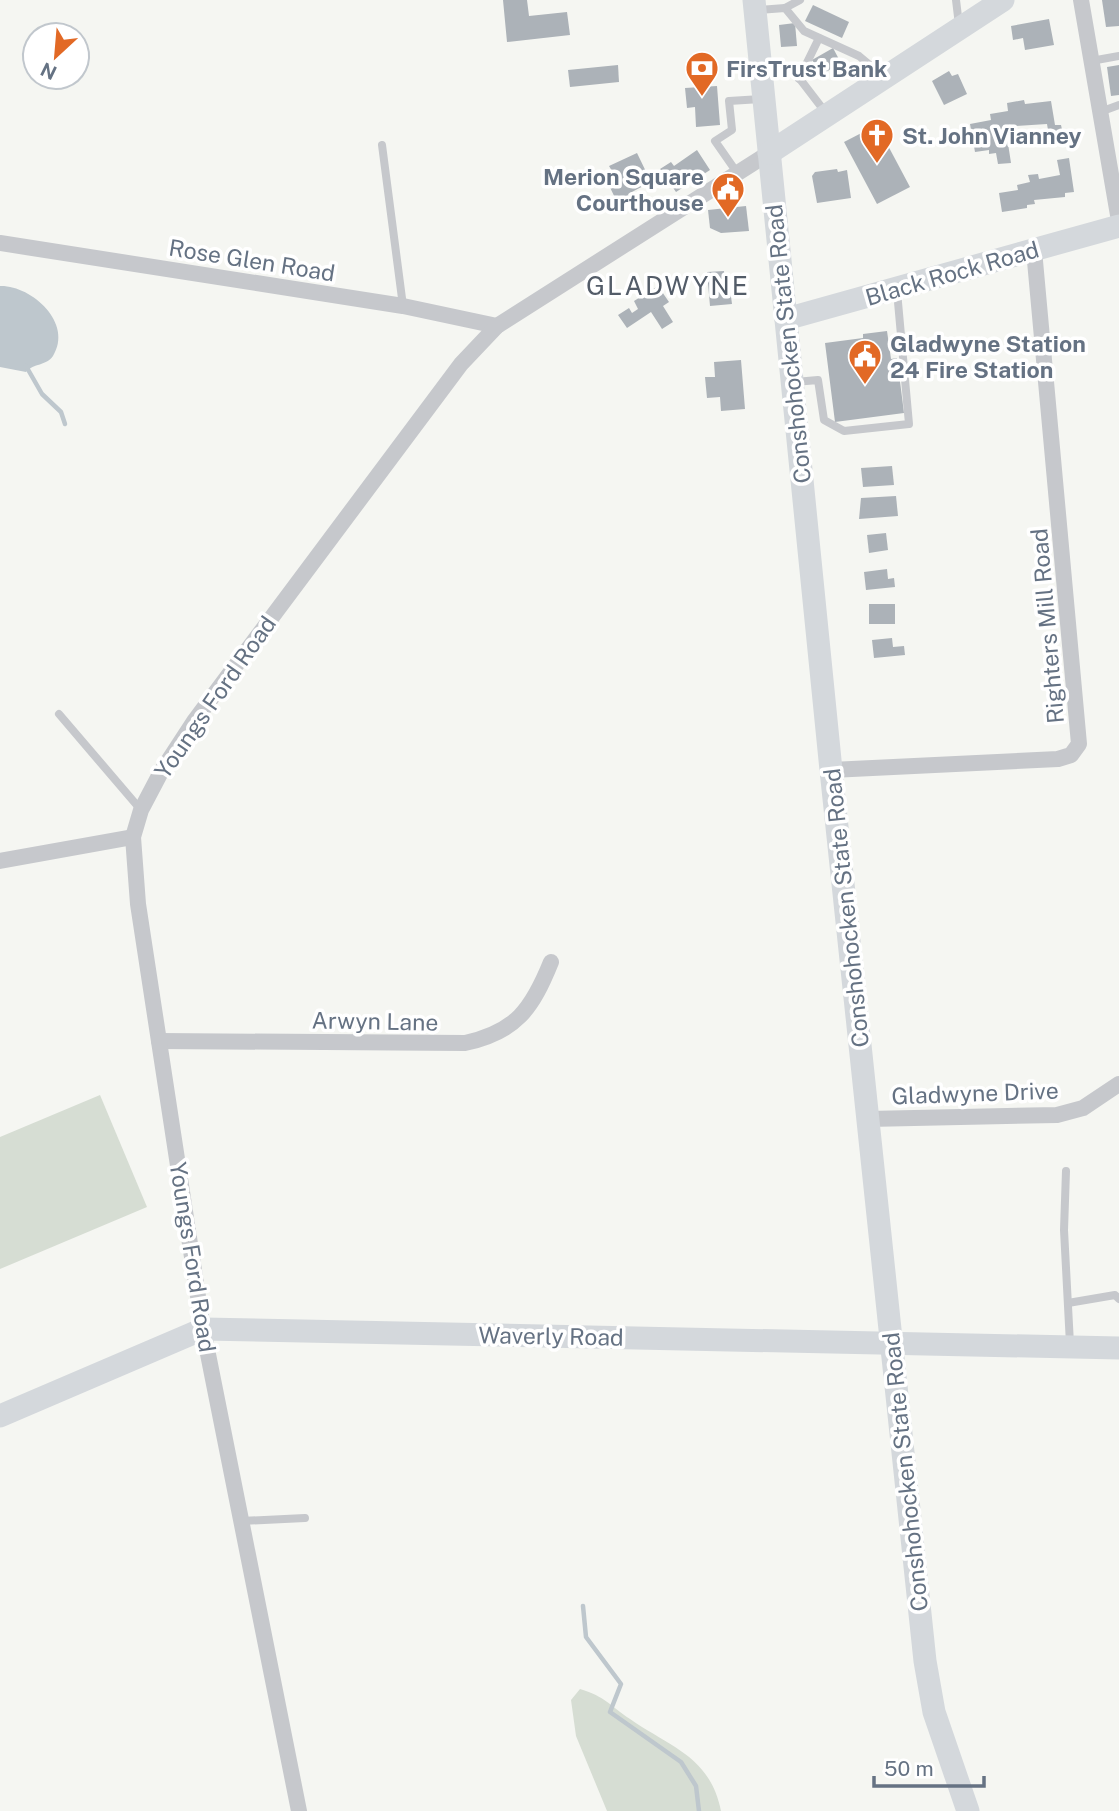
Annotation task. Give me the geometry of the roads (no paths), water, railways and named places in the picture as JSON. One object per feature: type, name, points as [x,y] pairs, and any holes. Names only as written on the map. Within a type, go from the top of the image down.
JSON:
[{"type":"main road","name":"Youngs Ford Road","points":[[769,153],[1003,0]]},
{"type":"main road","name":"Conshohocken State Road","points":[[754,5],[831,770],[929,1689],[968,1811]]},
{"type":"main road","name":"Black Rock Road","points":[[786,319],[1034,250],[1119,223]]},
{"type":"main road","name":"Waverly Road","points":[[0,1416],[203,1329],[1119,1348]]},
{"type":"street","points":[[1081,0],[1119,223]]},
{"type":"street","name":"Youngs Ford Road","points":[[299,1811],[203,1329],[138,904],[132,837],[141,810],[195,720],[443,386],[497,326],[769,153]]},
{"type":"street","name":"Rose Glen Road","points":[[0,243],[403,306],[497,326]]},
{"type":"street","name":"Righters Mill Road","points":[[831,770],[1058,759],[1071,755],[1079,744],[1034,250]]},
{"type":"street","points":[[0,861],[132,837]]},
{"type":"street","name":"Arwyn Lane","points":[[159,1041],[465,1043],[491,1036],[520,1018],[539,992],[551,962]]},
{"type":"street","name":"Gladwyne Drive","points":[[868,1119],[1057,1115],[1083,1108],[1119,1084]]},
{"type":"lane","points":[[754,5],[785,8],[800,0]]},
{"type":"lane","points":[[956,0],[960,28]]},
{"type":"lane","points":[[785,8],[804,31],[859,56],[885,78]]},
{"type":"lane","points":[[799,79],[819,38]]},
{"type":"lane","points":[[1091,61],[1119,56]]},
{"type":"lane","points":[[761,74],[793,70],[828,115]]},
{"type":"lane","points":[[738,174],[715,141],[732,130],[729,101],[764,99]]},
{"type":"lane","points":[[1100,112],[1119,105]]},
{"type":"lane","points":[[382,145],[403,306]]},
{"type":"lane","points":[[792,382],[818,380],[824,419],[844,430],[909,424],[897,288]]},
{"type":"lane","points":[[59,714],[141,810]]},
{"type":"lane","points":[[1066,1171],[1063,1230],[1071,1346]]},
{"type":"lane","points":[[1068,1303],[1115,1295],[1119,1299]]},
{"type":"lane","points":[[241,1521],[305,1518]]},
{"type":"waterway","points":[[26,366],[42,394],[61,412],[65,424]]},
{"type":"waterway","points":[[583,1606],[586,1637],[621,1684],[610,1712],[681,1762],[696,1786],[699,1811]]},
{"type":"place","name":"FirsTrust Bank","points":[[702,98]]},
{"type":"place","name":"St. John Vianney","points":[[877,165]]},
{"type":"place","name":"Merion Square Courthouse","points":[[728,219]]},
{"type":"place","name":"Gladwyne Station 24 Fire Station","points":[[865,386]]},
{"type":"district","name":"GLADWYNE","points":[[668,285]]}]
